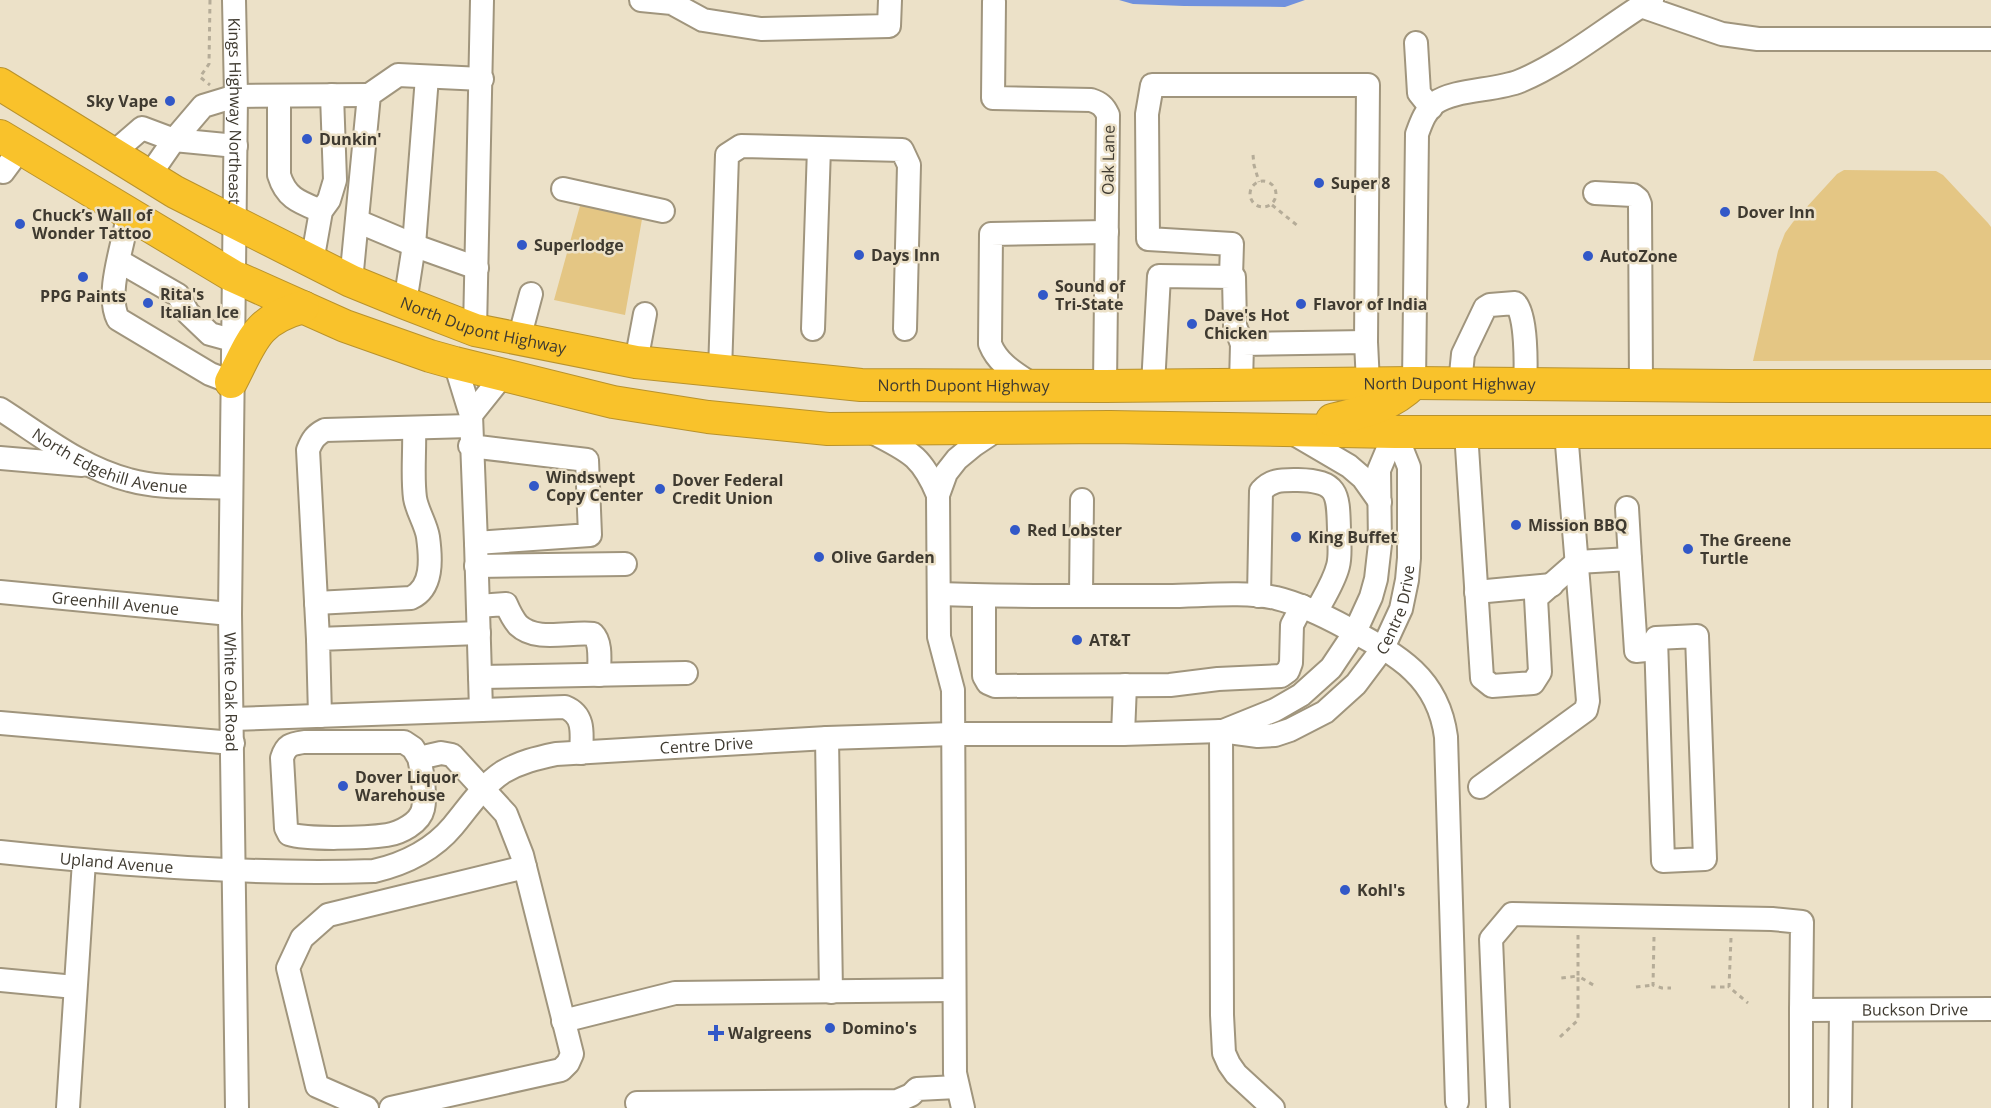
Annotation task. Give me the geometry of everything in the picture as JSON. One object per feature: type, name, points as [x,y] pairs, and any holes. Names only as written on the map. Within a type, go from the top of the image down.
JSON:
[{"type":"highway","name":"North Dupont Highway","points":[[0,84],[149,176],[234,223],[351,280],[476,330],[636,362],[861,385],[1105,386],[1414,383],[1991,386]]},
{"type":"highway","points":[[5,163],[128,215],[233,276],[356,330],[430,357],[613,402],[708,417],[828,429],[868,430],[1110,428],[1395,432],[1991,432]]},
{"type":"highway","points":[[128,215],[180,223],[234,223]]},
{"type":"highway","points":[[233,276],[272,270],[351,280]]},
{"type":"highway","points":[[231,382],[257,332],[273,319],[288,311],[303,307]]},
{"type":"highway","points":[[1287,430],[1382,406],[1402,395],[1414,383]]},
{"type":"highway","points":[[1395,432],[1405,417],[1419,405],[1464,384]]},
{"type":"highway","points":[[953,430],[954,417],[962,405],[1081,401],[1105,386]]},
{"type":"street","name":"Kings Highway Northeast","points":[[233,276],[236,146],[234,0]]},
{"type":"street","points":[[476,330],[482,0]]},
{"type":"street","points":[[642,0],[677,2],[703,20],[761,29],[889,26],[890,0]]},
{"type":"street","name":"Oak Lane","points":[[994,2],[993,98],[1091,100],[1105,108],[1108,115],[1105,386]]},
{"type":"street","points":[[1414,383],[1417,134],[1424,116],[1446,97],[1496,88],[1540,71],[1647,3],[1722,34],[1758,39],[1991,39]]},
{"type":"street","points":[[1416,43],[1419,93],[1431,108]]},
{"type":"street","points":[[149,176],[174,140],[203,106],[236,96],[369,95],[398,75],[482,79]]},
{"type":"street","points":[[405,303],[414,245],[427,76]]},
{"type":"street","points":[[1241,384],[1242,344],[1235,326],[1234,278],[1231,277],[1232,244],[1148,239],[1147,114],[1152,85],[1368,85],[1366,342],[1368,384]]},
{"type":"street","points":[[312,262],[321,211],[329,200],[335,180],[332,95]]},
{"type":"street","points":[[351,280],[369,95]]},
{"type":"street","points":[[279,96],[279,175],[282,186],[294,199],[321,211]]},
{"type":"street","points":[[112,154],[142,128],[174,140],[236,146]]},
{"type":"street","points":[[720,372],[727,155],[741,146],[902,150],[909,165],[905,329]]},
{"type":"street","points":[[813,329],[819,148]]},
{"type":"street","points":[[563,189],[663,211]]},
{"type":"street","points":[[1595,193],[1633,195],[1640,204],[1641,385]]},
{"type":"street","points":[[128,215],[112,309],[118,319],[210,374],[231,382]]},
{"type":"street","points":[[357,220],[414,245],[477,268]]},
{"type":"street","points":[[1033,385],[1004,366],[995,356],[990,344],[991,234],[1107,232]]},
{"type":"street","points":[[119,261],[178,295],[188,313],[210,333],[232,340]]},
{"type":"street","name":"White Oak Road","points":[[233,276],[230,614],[237,1108]]},
{"type":"street","points":[[1153,385],[1159,276],[1231,277]]},
{"type":"street","points":[[519,339],[531,294]]},
{"type":"street","points":[[1464,384],[1462,354],[1485,308],[1490,305],[1515,303],[1521,312],[1525,384]]},
{"type":"street","points":[[636,362],[645,314]]},
{"type":"street","points":[[1242,344],[1366,342]]},
{"type":"street","points":[[455,363],[470,429],[481,710]]},
{"type":"street","points":[[470,429],[502,375]]},
{"type":"street","name":"North Edgehill Avenue","points":[[0,409],[89,465],[109,474],[151,484],[230,488]]},
{"type":"street","points":[[316,603],[411,598],[419,594],[425,586],[429,577],[428,537],[415,499],[414,428]]},
{"type":"street","points":[[320,716],[308,450],[318,433],[325,430],[470,429],[587,460],[590,535],[476,543]]},
{"type":"street","points":[[637,1103],[897,1101],[911,1095],[917,1089],[960,1098],[955,1073],[953,690],[939,637],[938,495],[946,473],[957,459],[998,429]]},
{"type":"street","points":[[868,430],[905,449],[918,459],[929,473],[938,495]]},
{"type":"street","points":[[1287,430],[1349,466],[1363,478],[1380,502]]},
{"type":"street","name":"Centre Drive","points":[[1221,732],[1275,710],[1301,695],[1331,668],[1355,632],[1371,597],[1376,579],[1380,544],[1379,470],[1395,432]]},
{"type":"street","name":"Centre Drive","points":[[234,869],[374,871],[396,866],[417,856],[437,842],[453,827],[484,788],[502,773],[521,763],[556,754],[827,738],[953,734],[1221,732],[1258,736],[1275,735],[1308,722],[1341,700],[1383,648],[1394,627],[1401,609],[1409,558],[1409,467],[1395,432]]},
{"type":"street","points":[[1467,432],[1482,678],[1492,686],[1533,683],[1540,672],[1536,598],[1577,562],[1630,559]]},
{"type":"street","points":[[1480,787],[1586,711],[1588,701],[1566,432]]},
{"type":"street","points":[[0,458],[89,465]]},
{"type":"street","points":[[984,596],[984,676],[988,683],[995,686],[1170,685],[1218,679],[1281,676],[1288,671],[1290,663],[1292,626],[1334,578],[1338,564],[1338,502],[1328,485],[1319,480],[1277,480],[1268,484],[1261,491],[1259,597]]},
{"type":"street","points":[[1081,596],[1082,500]]},
{"type":"street","points":[[1627,508],[1636,651],[1656,649]]},
{"type":"street","points":[[476,566],[625,564]]},
{"type":"street","points":[[1476,592],[1551,585]]},
{"type":"street","name":"Greenhill Avenue","points":[[0,592],[230,614]]},
{"type":"street","points":[[939,594],[1274,598],[1309,609],[1355,632],[1405,663],[1424,682],[1439,705],[1446,737],[1457,1102]]},
{"type":"street","points":[[478,606],[506,604],[516,623],[526,630],[545,634],[593,634],[597,637],[599,675]]},
{"type":"street","points":[[318,639],[478,633]]},
{"type":"street","points":[[1697,636],[1705,859],[1663,861],[1656,649],[1656,638],[1697,636]]},
{"type":"street","points":[[480,677],[686,673]]},
{"type":"street","points":[[1123,734],[1125,685]]},
{"type":"street","points":[[232,719],[565,707],[573,710],[579,717],[582,726],[581,753]]},
{"type":"street","points":[[0,723],[233,742]]},
{"type":"street","points":[[1221,732],[1224,1053],[1236,1074],[1273,1108]]},
{"type":"street","points":[[827,738],[831,992]]},
{"type":"street","points":[[404,742],[413,748],[419,758],[424,808],[420,816],[406,828],[388,835],[321,837],[289,834],[286,828],[282,758],[285,748],[290,744],[404,742]]},
{"type":"street","points":[[391,1108],[561,1070],[568,1064],[572,1054],[525,867],[513,828],[506,814],[452,755],[441,753],[419,758]]},
{"type":"street","points":[[320,871],[321,837]]},
{"type":"street","name":"Upland Avenue","points":[[0,852],[84,861],[234,869]]},
{"type":"street","points":[[68,1108],[84,861]]},
{"type":"street","points":[[367,1108],[317,1086],[288,968],[302,938],[328,915],[525,867]]},
{"type":"street","points":[[1498,1108],[1491,939],[1512,914],[1772,919],[1802,922],[1801,1108]]},
{"type":"street","points":[[0,980],[75,987]]},
{"type":"street","points":[[563,1021],[675,993],[954,990]]},
{"type":"street","name":"Buckson Drive","points":[[1801,1010],[1991,1009]]},
{"type":"street","points":[[1840,1108],[1841,1010]]},
{"type":"path","points":[[210,0],[209,64],[200,77],[211,87]]},
{"type":"path","points":[[1253,155],[1259,182]]},
{"type":"path","points":[[1259,182],[1269,182],[1275,189],[1276,198],[1272,205],[1257,206],[1251,199],[1251,190],[1259,182]]},
{"type":"path","points":[[1272,205],[1298,226]]},
{"type":"path","points":[[1560,1037],[1578,1020],[1577,915]]},
{"type":"path","points":[[1653,985],[1655,917]]},
{"type":"path","points":[[1728,987],[1733,918]]},
{"type":"path","points":[[1561,978],[1578,976],[1595,986]]},
{"type":"path","points":[[1636,987],[1653,985],[1671,988]]},
{"type":"path","points":[[1711,987],[1728,987],[1748,1004]]},
{"type":"shaded area","points":[[1844,170],[1936,171],[1943,175],[1988,223],[1991,227],[1991,360],[1753,361],[1778,251],[1785,233],[1837,174]]},
{"type":"shaded area","points":[[583,195],[644,208],[625,315],[554,300]]},
{"type":"water","points":[[1119,0],[1305,0],[1285,7],[1133,4]]},
{"type":"place","name":"Sky Vape","points":[[170,101]]},
{"type":"place","name":"Dunkin'","points":[[307,139]]},
{"type":"place","name":"Super 8","points":[[1319,183]]},
{"type":"place","name":"Dover Inn","points":[[1725,212]]},
{"type":"place","name":"Chuck’s Wall of Wonder Tattoo","points":[[20,224]]},
{"type":"place","name":"Superlodge","points":[[522,245]]},
{"type":"place","name":"Days Inn","points":[[859,255]]},
{"type":"place","name":"AutoZone","points":[[1588,256]]},
{"type":"place","name":"PPG Paints","points":[[83,277]]},
{"type":"place","name":"Sound of Tri-State","points":[[1043,295]]},
{"type":"place","name":"Rita's Italian Ice","points":[[148,303]]},
{"type":"place","name":"Flavor of India","points":[[1301,304]]},
{"type":"place","name":"Dave's Hot Chicken","points":[[1192,324]]},
{"type":"place","name":"Windswept Copy Center","points":[[534,486]]},
{"type":"place","name":"Dover Federal Credit Union","points":[[660,489]]},
{"type":"place","name":"Mission BBQ","points":[[1516,525]]},
{"type":"place","name":"Red Lobster","points":[[1015,530]]},
{"type":"place","name":"King Buffet","points":[[1296,537]]},
{"type":"place","name":"The Greene Turtle","points":[[1688,549]]},
{"type":"place","name":"Olive Garden","points":[[819,557]]},
{"type":"place","name":"AT&T","points":[[1077,640]]},
{"type":"place","name":"Dover Liquor Warehouse","points":[[343,786]]},
{"type":"place","name":"Kohl's","points":[[1345,890]]},
{"type":"place","name":"Domino's","points":[[830,1028]]},
{"type":"place","name":"Walgreens","points":[[716,1033]]}]
